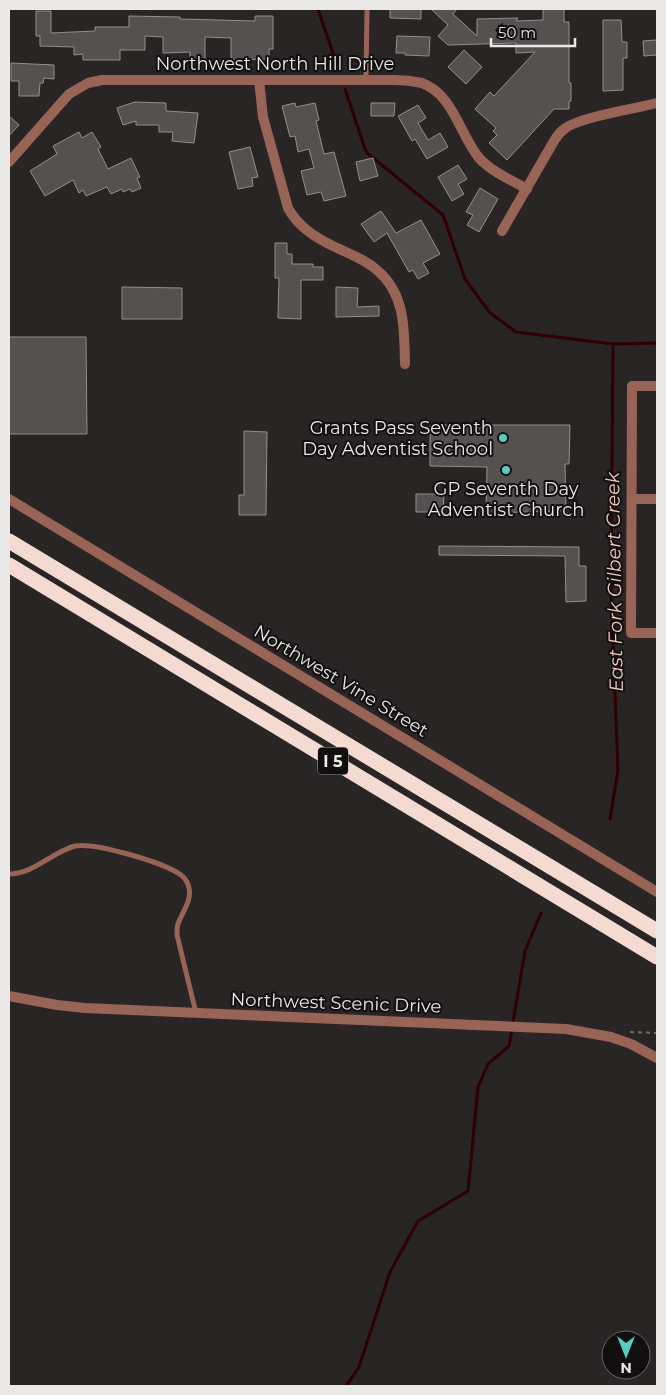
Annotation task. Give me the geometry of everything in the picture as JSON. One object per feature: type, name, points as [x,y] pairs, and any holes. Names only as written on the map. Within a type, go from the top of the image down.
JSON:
[{"type":"highway","name":"I 5","points":[[9,541],[657,931]]},
{"type":"highway","name":"I 5","points":[[9,566],[657,957]]},
{"type":"street","name":"Northwest North Hill Drive","points":[[9,162],[69,94],[88,82],[102,80],[366,79],[413,81],[435,90],[445,101],[479,157],[500,174],[527,188]]},
{"type":"street","points":[[259,80],[263,117],[288,208],[295,220],[304,229],[318,239],[365,262],[378,271],[396,292],[404,324],[404,364]]},
{"type":"street","points":[[502,231],[558,135],[566,128],[576,123],[657,103]]},
{"type":"street","points":[[657,386],[632,386],[631,633],[657,633]]},
{"type":"street","name":"Northwest Vine Street","points":[[9,499],[657,892]]},
{"type":"street","points":[[632,499],[657,499]]},
{"type":"street","name":"Northwest Scenic Drive","points":[[9,996],[56,1005],[85,1008],[566,1029],[611,1037],[631,1044],[657,1058]]},
{"type":"lane","points":[[366,79],[367,9]]},
{"type":"lane","points":[[9,874],[28,870],[55,855],[73,847],[84,845],[159,864],[181,875],[187,881],[190,890],[188,905],[178,923],[177,935],[196,1014]]},
{"type":"building","points":[[390,9],[421,9],[421,19],[390,18]]},
{"type":"building","points":[[431,9],[457,9],[453,14],[477,36],[477,19],[518,18],[516,21],[543,20],[543,9],[564,9],[564,22],[569,22],[569,83],[571,83],[571,101],[569,101],[569,109],[554,109],[507,160],[489,143],[497,135],[493,131],[496,128],[475,109],[490,92],[494,96],[535,52],[516,53],[516,43],[448,45],[438,36],[448,25]]},
{"type":"building","points":[[36,11],[51,11],[51,33],[95,31],[95,27],[129,27],[129,16],[255,21],[255,16],[273,16],[273,49],[269,49],[269,59],[231,60],[231,38],[205,37],[205,60],[190,60],[190,52],[163,53],[163,37],[145,36],[145,50],[120,50],[120,60],[83,60],[83,54],[74,55],[74,47],[40,46],[40,36],[36,36]]},
{"type":"building","points":[[603,20],[621,20],[622,42],[627,42],[627,58],[623,58],[623,90],[603,91]]},
{"type":"building","points":[[397,36],[430,37],[429,56],[396,53]]},
{"type":"building","points":[[657,40],[657,55],[644,56],[643,41]]},
{"type":"building","points":[[464,50],[482,67],[466,84],[448,67]]},
{"type":"building","points":[[11,63],[54,65],[54,79],[44,78],[43,83],[40,83],[39,96],[19,96],[19,81],[11,81]]},
{"type":"building","points":[[135,102],[166,103],[166,111],[198,113],[194,143],[172,141],[173,132],[159,132],[159,125],[136,125],[136,121],[123,125],[117,108]]},
{"type":"building","points":[[295,103],[296,107],[315,103],[319,120],[316,121],[324,154],[334,152],[346,196],[324,201],[321,192],[307,195],[301,171],[314,168],[309,149],[298,152],[295,136],[290,137],[282,106]]},
{"type":"building","points":[[371,103],[395,103],[394,116],[371,116]]},
{"type":"building","points":[[418,105],[426,118],[418,123],[428,140],[440,133],[448,147],[427,159],[415,139],[412,141],[398,116]]},
{"type":"building","points":[[9,116],[19,125],[9,136]]},
{"type":"building","points":[[79,132],[82,138],[92,132],[101,147],[98,149],[108,169],[131,158],[140,177],[137,178],[141,188],[132,192],[130,189],[123,192],[122,189],[111,194],[107,187],[86,196],[83,190],[79,193],[73,180],[45,196],[30,171],[57,154],[53,146]]},
{"type":"building","points":[[250,147],[258,177],[252,178],[253,186],[238,189],[229,152]]},
{"type":"building","points":[[373,158],[378,176],[360,181],[356,162]]},
{"type":"building","points":[[458,165],[467,179],[458,184],[464,194],[452,201],[438,177]]},
{"type":"building","points":[[480,188],[498,199],[479,232],[467,225],[473,215],[466,212]]},
{"type":"building","points":[[381,211],[396,233],[421,220],[440,254],[423,263],[429,273],[418,279],[413,270],[409,272],[387,233],[374,242],[361,224]]},
{"type":"building","points":[[275,243],[287,243],[287,254],[292,254],[292,264],[313,264],[313,267],[323,267],[323,280],[301,280],[301,319],[278,318],[279,278],[275,278]]},
{"type":"building","points":[[122,287],[182,288],[182,319],[122,319]]},
{"type":"building","points":[[336,287],[358,288],[357,307],[379,306],[379,316],[336,317]]},
{"type":"building","points":[[9,337],[86,337],[87,434],[9,434]]},
{"type":"building","name":"GP Seventh Day Adventist Church","points":[[430,425],[570,425],[569,464],[565,464],[566,511],[486,513],[487,467],[430,466]]},
{"type":"building","points":[[244,431],[267,432],[266,515],[239,515],[239,495],[244,495]]},
{"type":"building","points":[[416,494],[444,494],[443,512],[416,512]]},
{"type":"building","points":[[439,546],[579,547],[579,566],[586,566],[586,601],[566,602],[565,556],[439,555]]},
{"type":"waterway","points":[[318,9],[339,71]]},
{"type":"waterway","points":[[345,89],[366,152],[443,215],[465,279],[490,313],[516,332],[613,344],[657,343]]},
{"type":"waterway","name":"East Fork Gilbert Creek","points":[[610,819],[618,770],[611,591],[613,344]]},
{"type":"waterway","name":"East Fork Gilbert Creek","points":[[346,1386],[359,1367],[390,1272],[418,1221],[468,1191],[478,1087],[488,1064],[509,1046],[525,951],[541,913]]},
{"type":"place","name":"Grants Pass Seventh Day Adventist School","points":[[503,438]]},
{"type":"place","name":"GP Seventh Day Adventist Church","points":[[506,470]]}]
